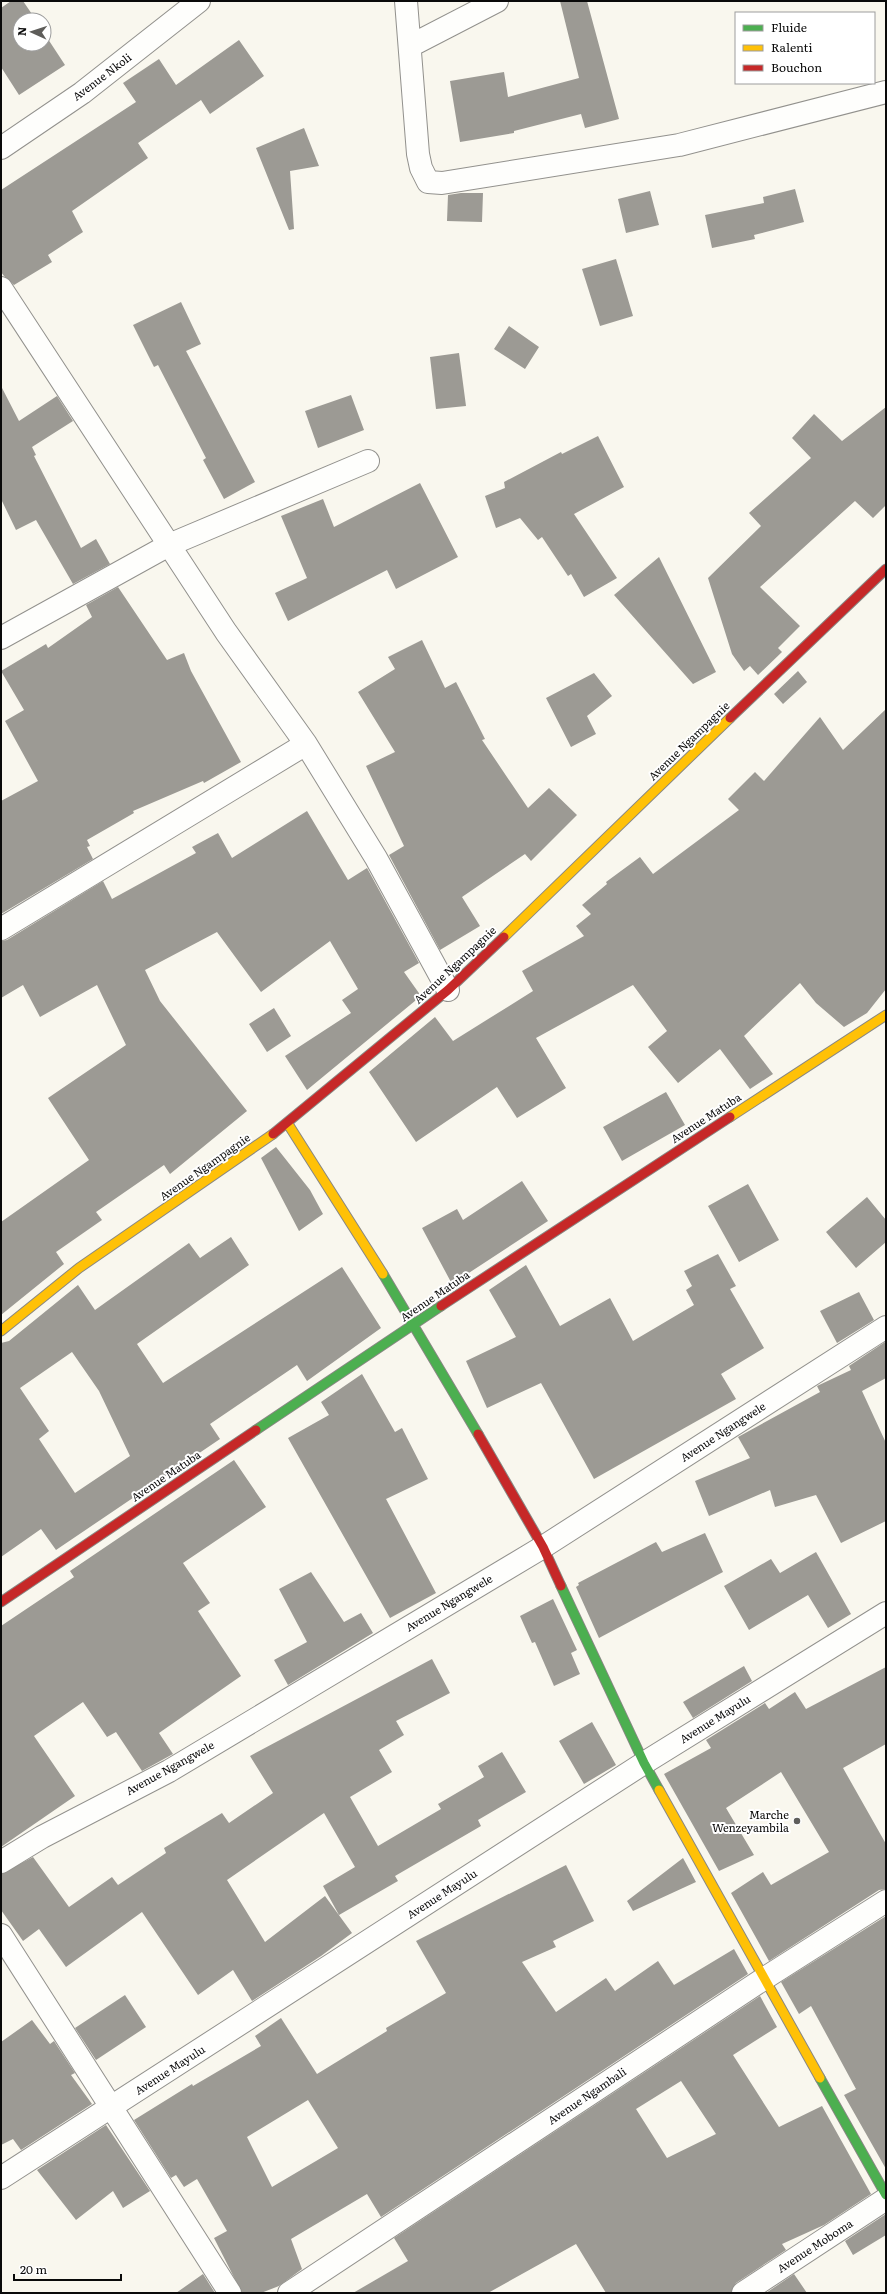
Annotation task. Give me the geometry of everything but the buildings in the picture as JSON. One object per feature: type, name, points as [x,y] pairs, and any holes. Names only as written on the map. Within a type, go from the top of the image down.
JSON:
[{"type":"street","name":"Avenue Nkoli","points":[[1,148],[82,93],[199,1]]},
{"type":"street","points":[[406,1],[418,154],[421,168],[428,182],[442,183],[679,145],[886,92]]},
{"type":"street","points":[[410,46],[497,1]]},
{"type":"street","points":[[1,288],[226,632],[306,744],[376,858],[448,990]]},
{"type":"street","points":[[1,638],[169,545],[368,461]]},
{"type":"street","name":"Avenue Ngampagnie","points":[[1,1331],[79,1268],[288,1124],[448,990],[886,569]]},
{"type":"street","points":[[1,929],[306,744]]},
{"type":"street","name":"Avenue Matuba","points":[[1,1602],[414,1324],[886,1015]]},
{"type":"street","points":[[288,1124],[414,1324],[543,1547],[644,1762],[886,2195]]},
{"type":"street","name":"Avenue Ngangwele","points":[[1,1862],[42,1837],[169,1771],[543,1547],[886,1327]]},
{"type":"street","name":"Avenue Mayulu","points":[[1,2178],[644,1762],[886,1613]]},
{"type":"street","name":"Avenue Ngambali","points":[[289,2293],[765,1978],[886,1901]]},
{"type":"street","points":[[1,1935],[230,2293]]},
{"type":"street","name":"Avenue Moboma","points":[[743,2293],[886,2199]]},
{"type":"traffic: fast","points":[[383,1274],[478,1434]]},
{"type":"traffic: fast","points":[[256,1430],[441,1306]]},
{"type":"traffic: fast","points":[[561,1586],[644,1763],[659,1790]]},
{"type":"traffic: fast","points":[[820,2078],[886,2195]]},
{"type":"traffic: slow","points":[[504,937],[730,718]]},
{"type":"traffic: slow","points":[[730,1117],[886,1015]]},
{"type":"traffic: slow","points":[[288,1124],[383,1274]]},
{"type":"traffic: slow","points":[[1,1331],[79,1268],[273,1134]]},
{"type":"traffic: slow","points":[[659,1790],[820,2078]]},
{"type":"traffic: jam","points":[[730,718],[886,569]]},
{"type":"traffic: jam","points":[[273,1134],[448,990],[504,937]]},
{"type":"traffic: jam","points":[[441,1306],[730,1117]]},
{"type":"traffic: jam","points":[[1,1602],[256,1430]]},
{"type":"traffic: jam","points":[[478,1434],[543,1547],[561,1586]]},
{"type":"place","name":"Marche Wenzeyambila","points":[[797,1821]]}]
